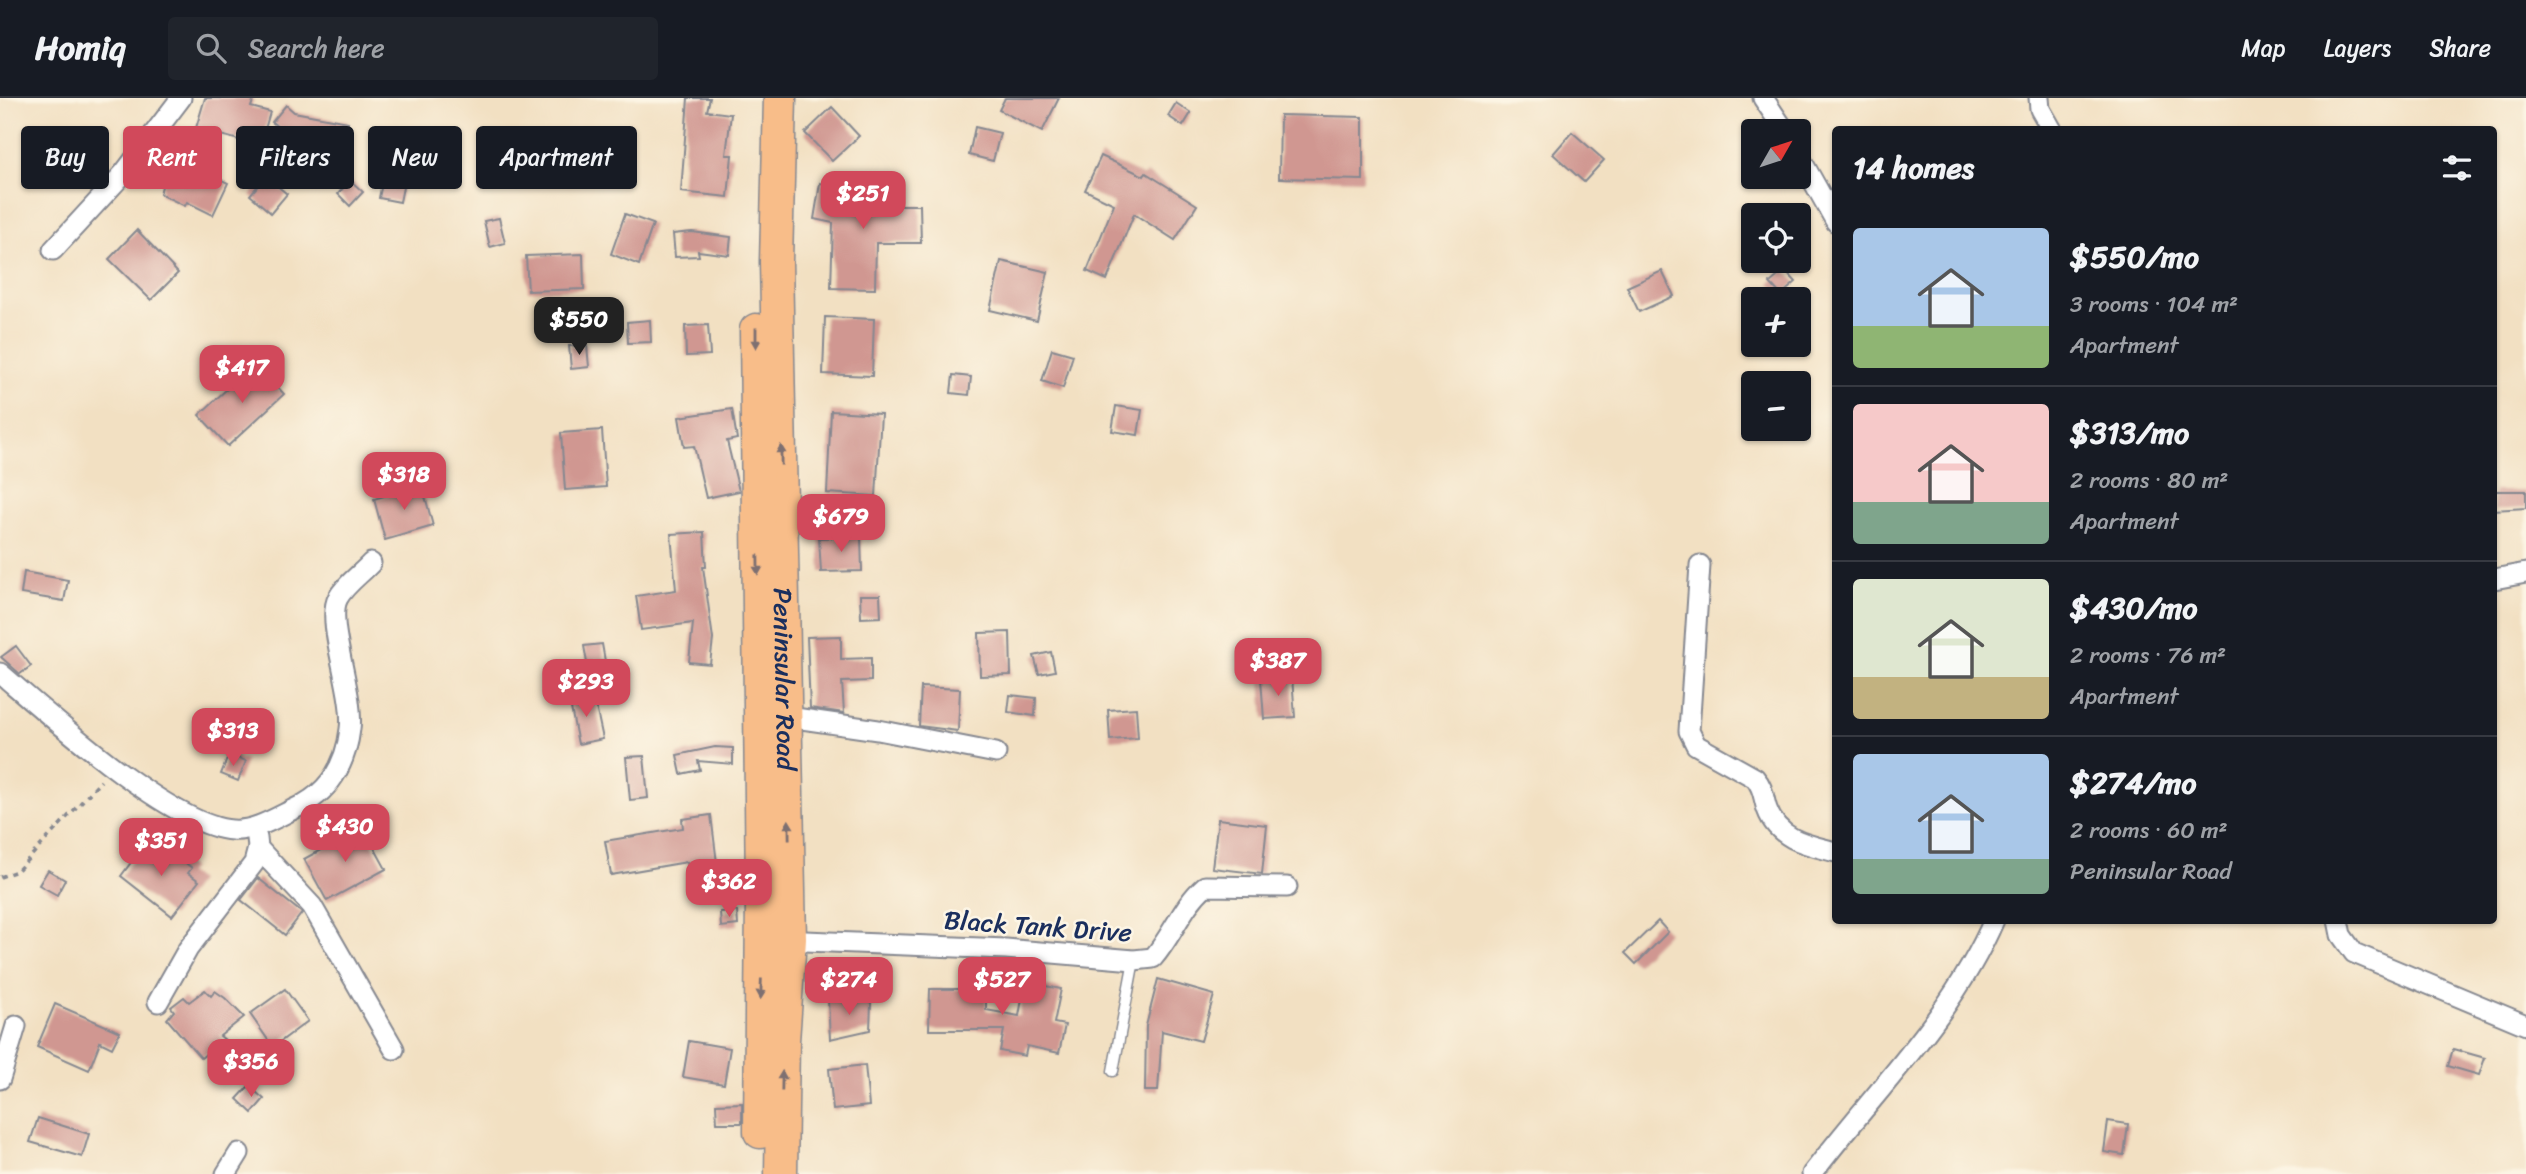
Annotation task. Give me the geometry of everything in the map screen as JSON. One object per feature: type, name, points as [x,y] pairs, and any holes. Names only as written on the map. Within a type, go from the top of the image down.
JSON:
[{"type":"main road","name":"Peninsular Road","points":[[760,98],[756,255],[776,940],[783,1041],[781,1174]]},
{"type":"main road","name":"Peninsular Road","points":[[761,1174],[788,717],[783,644],[776,262],[780,98]]},
{"type":"street","points":[[53,250],[124,173],[181,98]]},
{"type":"street","points":[[1763,98],[1777,119]]},
{"type":"street","points":[[2039,98],[2042,116],[2049,126]]},
{"type":"street","points":[[1811,177],[1832,215]]},
{"type":"street","points":[[0,673],[113,767],[198,821],[232,830],[256,827],[311,801],[342,768],[351,727],[347,678],[337,643],[334,611],[338,598],[371,563]]},
{"type":"street","points":[[1700,565],[1689,731],[1696,745],[1755,778],[1762,786],[1768,812],[1791,840],[1832,851]]},
{"type":"street","points":[[2497,578],[2526,573]]},
{"type":"street","points":[[788,717],[878,730],[996,753]]},
{"type":"street","points":[[158,1002],[188,949],[254,863],[258,848],[256,827]]},
{"type":"street","points":[[258,848],[312,906],[394,1049]]},
{"type":"street","name":"Black Tank Drive","points":[[776,940],[1006,949],[1134,960],[1153,958],[1168,940],[1190,898],[1205,886],[1287,887]]},
{"type":"street","points":[[1812,1174],[1892,1076],[1936,1016],[1974,960],[1992,924]]},
{"type":"street","points":[[2339,924],[2341,935],[2354,953],[2526,1025]]},
{"type":"street","points":[[0,1079],[16,1026]]},
{"type":"street","points":[[226,1174],[239,1153]]},
{"type":"lane","points":[[1113,1070],[1134,960]]},
{"type":"path","points":[[0,877],[17,871],[113,767]]},
{"type":"building","points":[[205,98],[254,98],[251,107],[270,112],[266,126],[236,126],[236,139],[222,135],[222,126],[197,126]]},
{"type":"building","points":[[688,98],[710,98],[707,111],[731,114],[726,155],[732,155],[728,197],[681,192]]},
{"type":"building","points":[[1005,98],[1059,98],[1042,132],[999,110]]},
{"type":"building","points":[[1176,103],[1191,113],[1183,126],[1168,116]]},
{"type":"building","points":[[286,105],[294,112],[348,122],[347,126],[277,126],[272,122]]},
{"type":"building","points":[[832,107],[859,136],[832,161],[805,133]]},
{"type":"building","points":[[1280,115],[1363,117],[1363,180],[1279,178]]},
{"type":"building","points":[[975,127],[1000,133],[993,161],[969,155]]},
{"type":"building","points":[[1572,132],[1604,160],[1584,182],[1553,154]]},
{"type":"building","points":[[1101,156],[1144,176],[1146,173],[1197,205],[1175,240],[1134,214],[1107,280],[1087,271],[1114,204],[1085,190]]},
{"type":"building","points":[[222,180],[228,183],[213,215],[187,202],[185,206],[160,194],[161,189],[222,189]]},
{"type":"building","points":[[820,183],[895,198],[894,205],[920,205],[921,243],[876,243],[875,289],[831,288],[833,223],[814,219]]},
{"type":"building","points":[[354,184],[363,192],[350,206],[338,194],[342,189],[354,189]]},
{"type":"building","points":[[255,189],[281,189],[287,194],[271,213],[250,195]]},
{"type":"building","points":[[381,189],[403,189],[400,202],[379,198]]},
{"type":"building","points":[[625,214],[653,224],[639,265],[611,254]]},
{"type":"building","points":[[499,218],[505,243],[490,247],[484,221]]},
{"type":"building","points":[[137,230],[178,273],[151,300],[109,259]]},
{"type":"building","points":[[692,232],[731,237],[729,255],[698,251],[699,256],[675,257],[673,234]]},
{"type":"building","points":[[583,254],[584,289],[528,291],[526,256]]},
{"type":"building","points":[[1001,261],[1048,272],[1037,321],[990,310]]},
{"type":"building","points":[[1662,271],[1674,296],[1639,312],[1627,287]]},
{"type":"building","points":[[1782,273],[1788,273],[1796,282],[1790,287],[1774,287],[1770,283]]},
{"type":"building","points":[[825,317],[874,319],[872,376],[823,374]]},
{"type":"building","points":[[650,320],[651,342],[628,343],[627,322]]},
{"type":"building","points":[[708,325],[710,355],[686,356],[685,326]]},
{"type":"building","points":[[587,345],[589,367],[571,369],[569,346]]},
{"type":"building","points":[[1052,349],[1073,355],[1063,388],[1042,381]]},
{"type":"building","points":[[255,363],[284,394],[228,446],[199,415]]},
{"type":"building","points":[[953,375],[971,377],[969,395],[951,393]]},
{"type":"building","points":[[1116,406],[1142,410],[1138,435],[1112,431]]},
{"type":"building","points":[[732,409],[737,439],[727,441],[739,491],[706,498],[694,446],[684,447],[679,417]]},
{"type":"building","points":[[831,411],[881,414],[876,496],[827,493]]},
{"type":"building","points":[[602,430],[606,487],[565,490],[561,433]]},
{"type":"building","points":[[422,485],[433,526],[385,540],[374,499]]},
{"type":"building","points":[[2497,491],[2526,491],[2526,508],[2497,510]]},
{"type":"building","points":[[704,532],[706,567],[703,567],[713,639],[710,664],[689,662],[693,623],[641,630],[636,596],[676,590],[671,534]]},
{"type":"building","points":[[861,537],[862,571],[821,572],[819,538]]},
{"type":"building","points":[[24,572],[68,580],[64,601],[21,594]]},
{"type":"building","points":[[860,595],[880,595],[881,617],[861,618]]},
{"type":"building","points":[[1010,632],[1011,675],[980,676],[979,633]]},
{"type":"building","points":[[841,636],[841,659],[871,658],[871,681],[842,682],[844,713],[810,708],[807,637]]},
{"type":"building","points":[[602,644],[605,661],[587,663],[584,646]]},
{"type":"building","points":[[16,646],[31,666],[20,674],[1,657]]},
{"type":"building","points":[[1051,652],[1055,671],[1039,674],[1034,656]]},
{"type":"building","points":[[1292,677],[1295,717],[1264,719],[1261,679]]},
{"type":"building","points":[[921,687],[960,689],[958,731],[919,726]]},
{"type":"building","points":[[593,693],[603,739],[578,744],[569,698]]},
{"type":"building","points":[[1010,695],[1036,698],[1035,716],[1008,712]]},
{"type":"building","points":[[1136,708],[1138,738],[1110,740],[1108,710]]},
{"type":"building","points":[[715,747],[733,748],[733,764],[698,761],[700,770],[681,774],[677,755]]},
{"type":"building","points":[[229,754],[246,761],[238,781],[221,774]]},
{"type":"building","points":[[644,756],[648,798],[630,800],[626,757]]},
{"type":"building","points":[[711,815],[717,863],[688,866],[687,862],[611,875],[605,841],[683,828],[682,819]]},
{"type":"building","points":[[1218,819],[1267,825],[1262,874],[1212,868]]},
{"type":"building","points":[[363,827],[386,869],[327,901],[304,859]]},
{"type":"building","points":[[147,841],[171,860],[175,855],[192,868],[188,873],[199,881],[172,916],[121,876]]},
{"type":"building","points":[[48,870],[65,880],[57,895],[39,885]]},
{"type":"building","points":[[258,878],[302,913],[285,935],[241,900]]},
{"type":"building","points":[[737,911],[738,925],[721,927],[720,912]]},
{"type":"building","points":[[1658,921],[1668,932],[1636,964],[1625,953]]},
{"type":"building","points":[[1158,979],[1214,995],[1201,1041],[1162,1031],[1158,1091],[1145,1091],[1146,1026]]},
{"type":"building","points":[[1025,982],[1061,989],[1054,1023],[1065,1025],[1059,1053],[1027,1046],[1025,1056],[1000,1051],[1004,1030],[929,1030],[930,989],[986,989],[986,1010],[1019,1016]]},
{"type":"building","points":[[285,989],[308,1021],[273,1047],[250,1014]]},
{"type":"building","points":[[205,990],[211,996],[215,991],[244,1017],[220,1036],[224,1039],[201,1058],[167,1019],[174,1011],[171,1007],[184,997],[189,1002]]},
{"type":"building","points":[[828,999],[871,1002],[870,1030],[830,1039]]},
{"type":"building","points":[[55,1004],[120,1032],[112,1048],[100,1042],[89,1070],[37,1047]]},
{"type":"building","points":[[689,1041],[730,1048],[724,1084],[683,1077]]},
{"type":"building","points":[[2453,1049],[2485,1058],[2479,1075],[2448,1066]]},
{"type":"building","points":[[865,1065],[869,1106],[833,1110],[829,1069]]},
{"type":"building","points":[[249,1086],[264,1099],[252,1113],[237,1099]]},
{"type":"building","points":[[742,1103],[742,1123],[717,1123],[716,1104]]},
{"type":"building","points":[[38,1118],[89,1134],[82,1157],[30,1142]]},
{"type":"building","points":[[2108,1121],[2128,1124],[2124,1155],[2104,1152]]}]
